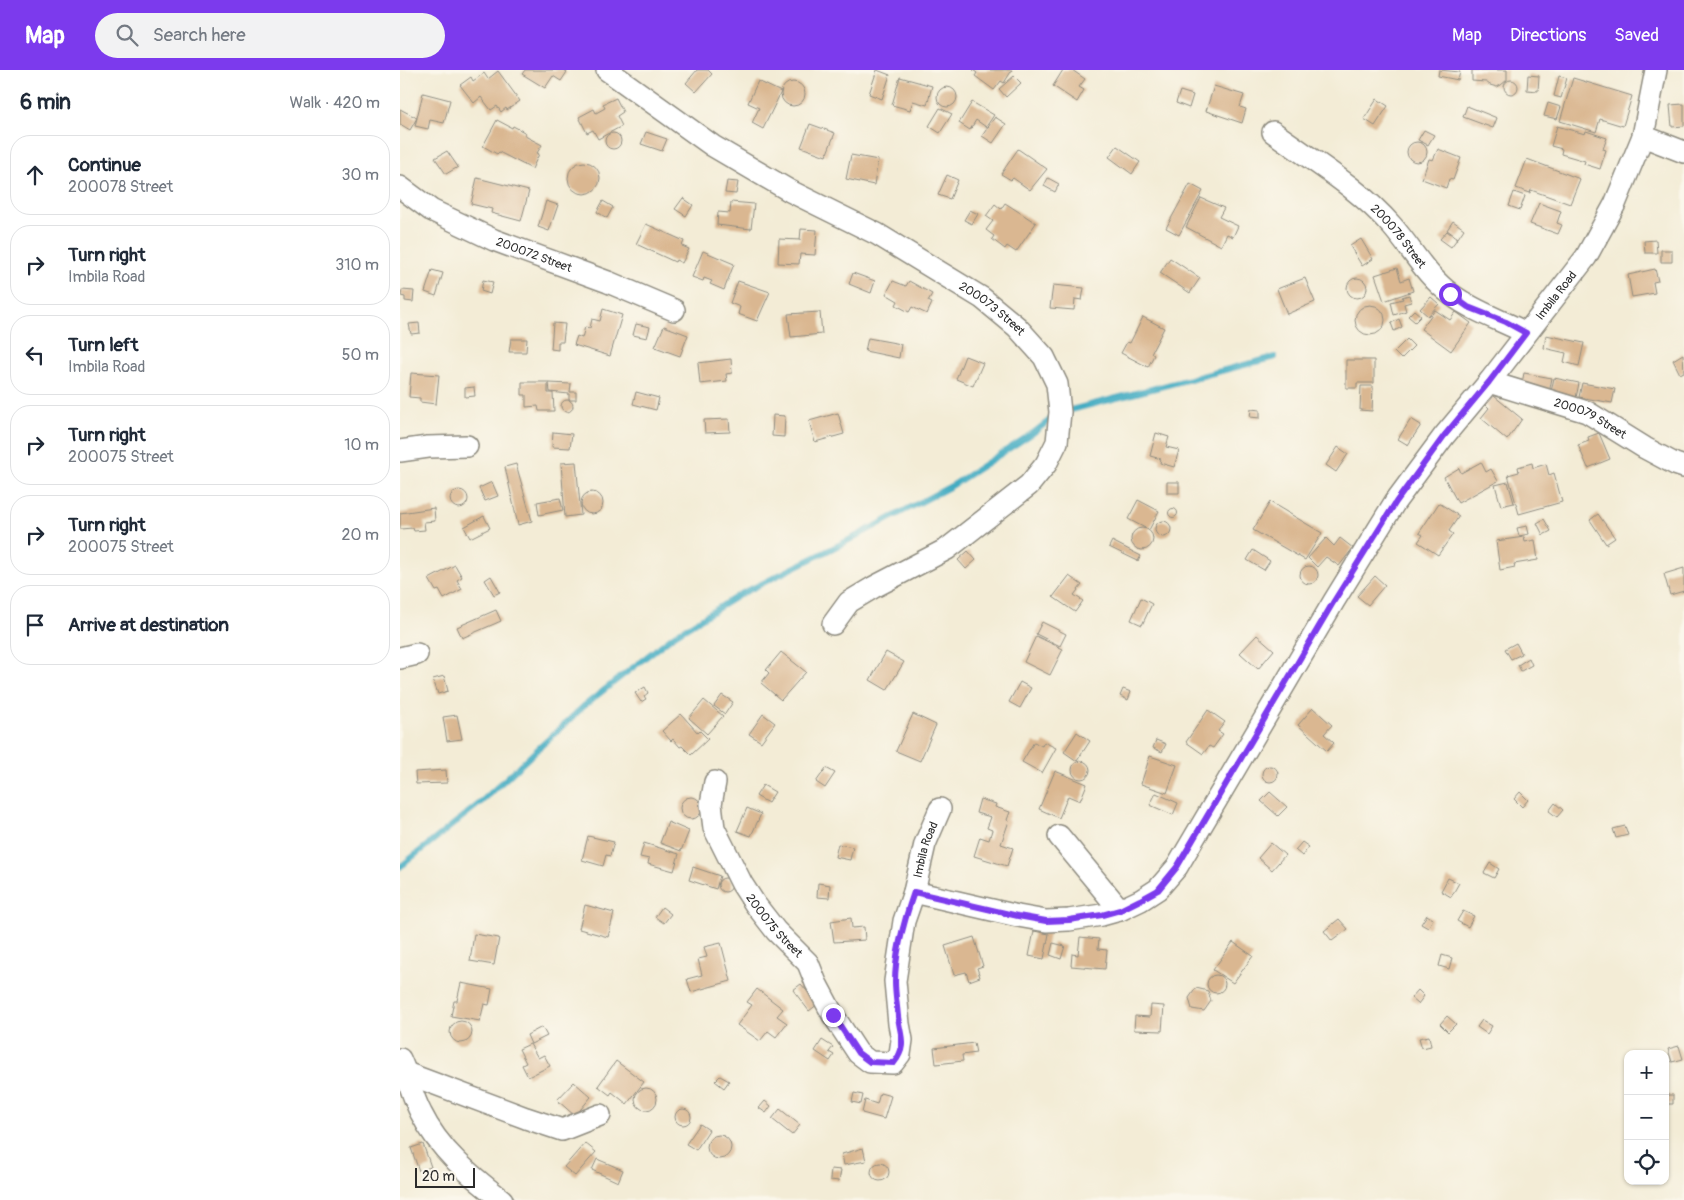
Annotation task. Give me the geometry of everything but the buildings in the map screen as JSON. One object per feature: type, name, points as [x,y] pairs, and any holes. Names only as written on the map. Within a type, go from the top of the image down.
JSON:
[{"type":"street","name":"200073 Street","points":[[607,70],[713,146],[790,191],[877,234],[982,298],[1017,327],[1044,357],[1057,384],[1060,412],[1057,442],[1046,464],[1029,485],[947,549],[849,602],[833,624]]},
{"type":"street","name":"Imbila Road","points":[[914,892],[1046,921],[1102,915],[1120,910],[1158,890],[1177,867],[1334,601],[1396,502],[1444,436],[1489,382],[1586,258],[1615,204],[1643,136],[1656,70]]},
{"type":"street","name":"200078 Street","points":[[1273,132],[1354,190],[1392,226],[1426,273],[1450,294],[1468,307],[1506,322],[1526,333]]},
{"type":"street","points":[[1643,136],[1684,152]]},
{"type":"street","name":"200072 Street","points":[[400,187],[431,210],[494,240],[608,282],[674,310]]},
{"type":"street","name":"200079 Street","points":[[1489,382],[1587,412],[1645,448],[1684,467]]},
{"type":"street","points":[[400,451],[428,447],[467,446]]},
{"type":"street","name":"200075 Street","points":[[715,782],[712,804],[714,828],[742,884],[776,931],[808,963],[833,1015],[858,1053],[870,1062],[894,1063]]},
{"type":"street","name":"Imbila Road","points":[[894,1063],[900,1054],[902,1040],[897,1007],[896,973],[904,921],[914,892],[925,844],[940,809]]},
{"type":"street","points":[[1059,836],[1120,910]]},
{"type":"street","points":[[403,1066],[526,1118],[562,1130],[600,1115]]},
{"type":"street","points":[[403,1066],[420,1112],[435,1138],[468,1174],[502,1200]]},
{"type":"waterway","points":[[1063,412],[1275,357]]},
{"type":"waterway","points":[[400,867],[480,803],[585,705],[673,636],[741,594],[953,485],[1033,433],[1055,416]]},
{"type":"route","points":[[833,1015],[858,1053],[870,1062],[894,1063],[900,1054],[902,1040],[895,981],[904,921],[914,892],[1046,921],[1102,915],[1120,910],[1158,890],[1177,867],[1334,601],[1396,502],[1444,436],[1489,382],[1526,333],[1506,322],[1468,307],[1450,294]]}]
